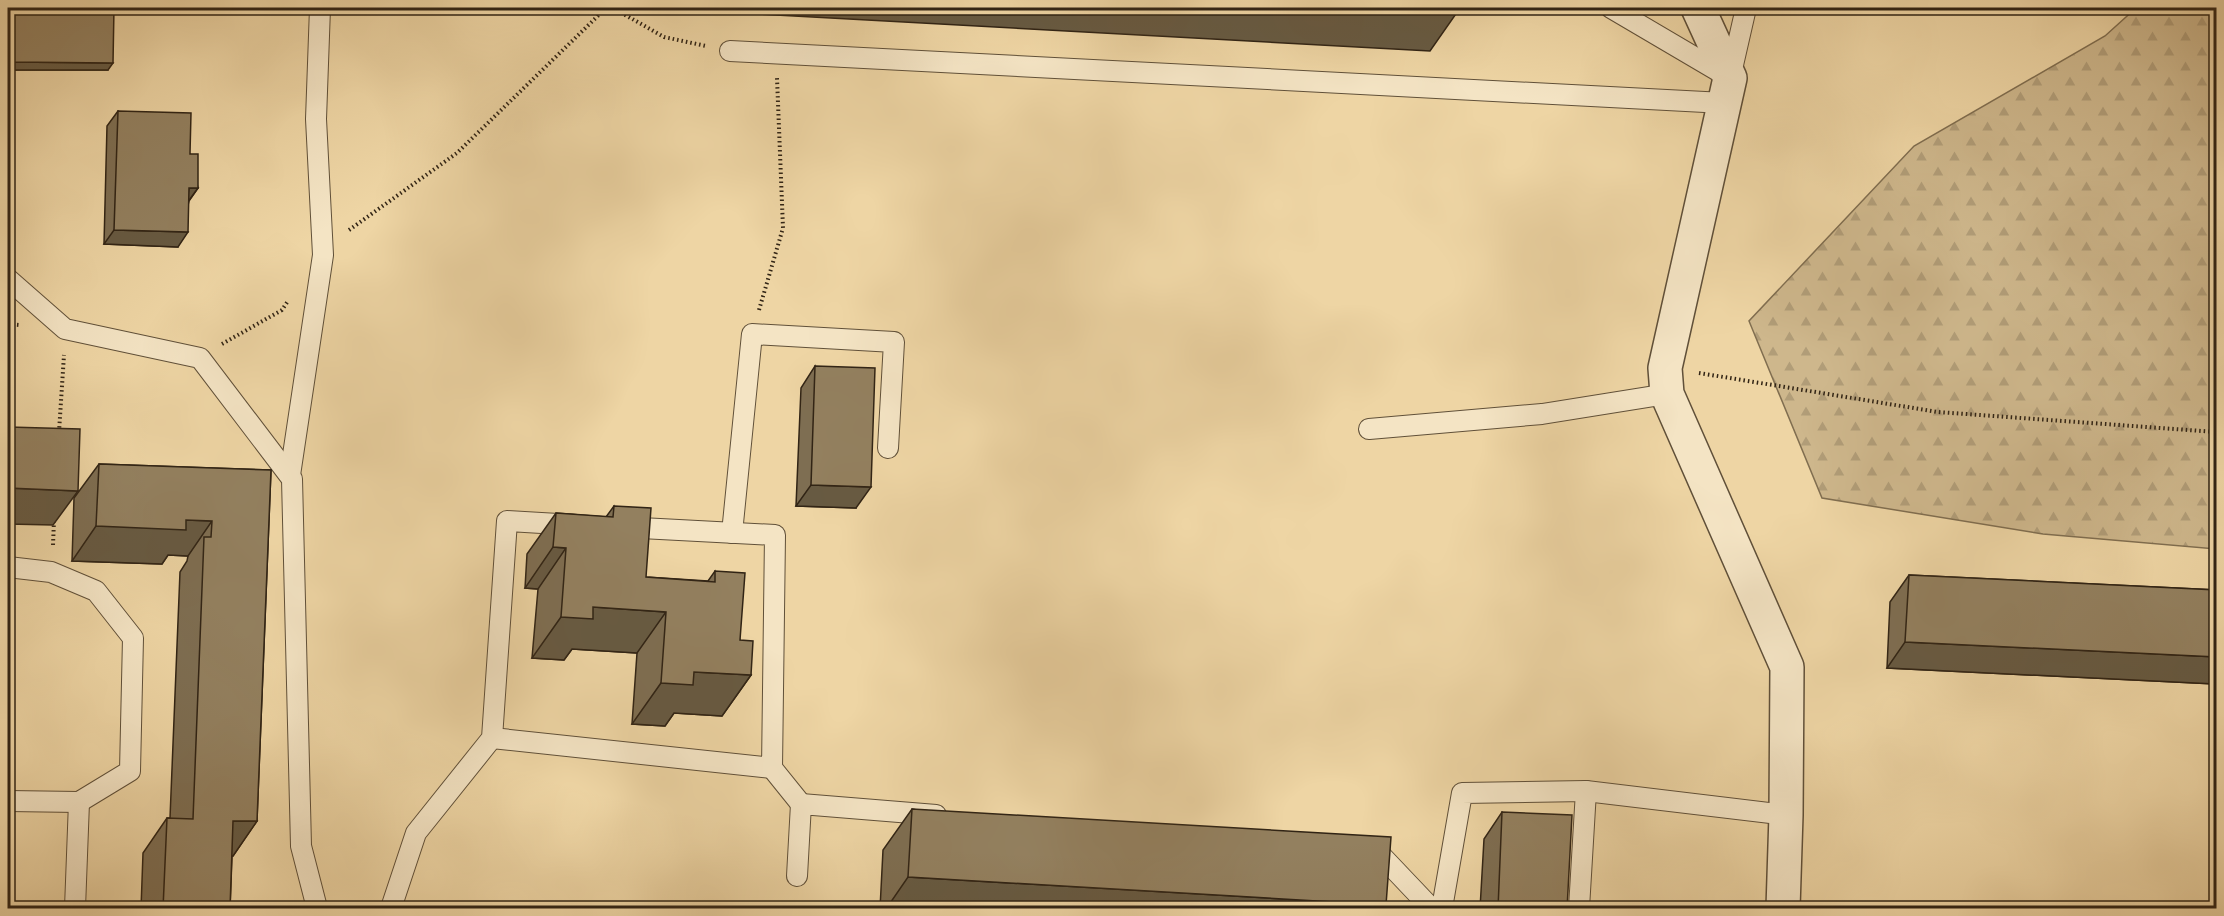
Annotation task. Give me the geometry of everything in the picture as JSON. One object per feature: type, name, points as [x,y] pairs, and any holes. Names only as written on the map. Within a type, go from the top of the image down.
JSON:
[{"type":"street","points":[[1698,8],[1727,90],[1666,381],[1787,667],[1783,909]]},
{"type":"lane","points":[[290,475],[323,249],[316,119],[320,8]]},
{"type":"lane","points":[[1611,8],[1727,90]]},
{"type":"lane","points":[[1727,90],[1746,8]]},
{"type":"lane","points":[[730,51],[1727,90]]},
{"type":"lane","points":[[8,279],[65,329],[200,358],[292,478],[301,846],[317,909]]},
{"type":"lane","points":[[732,533],[752,333],[894,342],[888,448]]},
{"type":"lane","points":[[1369,429],[1542,414],[1666,381]]},
{"type":"lane","points":[[391,909],[416,833],[492,738],[507,521],[775,535],[772,768],[801,804],[797,876]]},
{"type":"lane","points":[[8,567],[51,572],[96,591],[133,638],[130,771],[80,802],[8,801]]},
{"type":"lane","points":[[492,738],[772,768]]},
{"type":"lane","points":[[1579,909],[1586,791]]},
{"type":"lane","points":[[1442,909],[1462,793],[1586,791],[1786,815]]},
{"type":"lane","points":[[75,909],[80,802]]},
{"type":"lane","points":[[801,804],[956,816]]},
{"type":"lane","points":[[1350,847],[1374,848],[1431,909]]},
{"type":"path","points":[[323,249],[457,153],[606,8]]},
{"type":"path","points":[[613,8],[664,37],[730,51]]},
{"type":"path","points":[[752,333],[783,228],[776,54]]},
{"type":"path","points":[[200,358],[282,310],[294,292]]},
{"type":"path","points":[[59,433],[65,329]]},
{"type":"path","points":[[1666,381],[1938,412],[2217,432]]},
{"type":"path","points":[[51,572],[55,514]]},
{"type":"green space","points":[[2136,8],[2216,8],[2216,549],[2043,534],[1822,498],[1749,321],[1914,146],[2105,36]]},
{"type":"building","points":[[11,8],[114,8],[113,63],[11,62]]},
{"type":"building","points":[[1403,8],[1459,8],[1458,11]]},
{"type":"building","points":[[118,111],[191,113],[190,154],[198,154],[198,188],[189,188],[188,232],[114,230]]},
{"type":"building","points":[[815,366],[875,368],[871,487],[811,485]]},
{"type":"building","points":[[8,427],[80,429],[78,491],[8,488]]},
{"type":"building","points":[[99,464],[271,470],[257,821],[233,821],[230,909],[163,909],[167,818],[193,819],[204,537],[211,537],[212,521],[186,520],[186,530],[96,526]]},
{"type":"building","points":[[614,506],[651,508],[646,577],[715,582],[715,571],[745,573],[740,640],[753,641],[751,675],[694,672],[693,685],[661,683],[666,612],[593,607],[593,619],[561,617],[566,548],[553,547],[556,513],[613,517]]},
{"type":"building","points":[[1909,575],[2217,590],[2217,657],[1905,642]]},
{"type":"building","points":[[912,809],[1391,837],[1386,905],[908,877]]},
{"type":"building","points":[[1502,812],[1572,815],[1567,909],[1498,909]]}]
